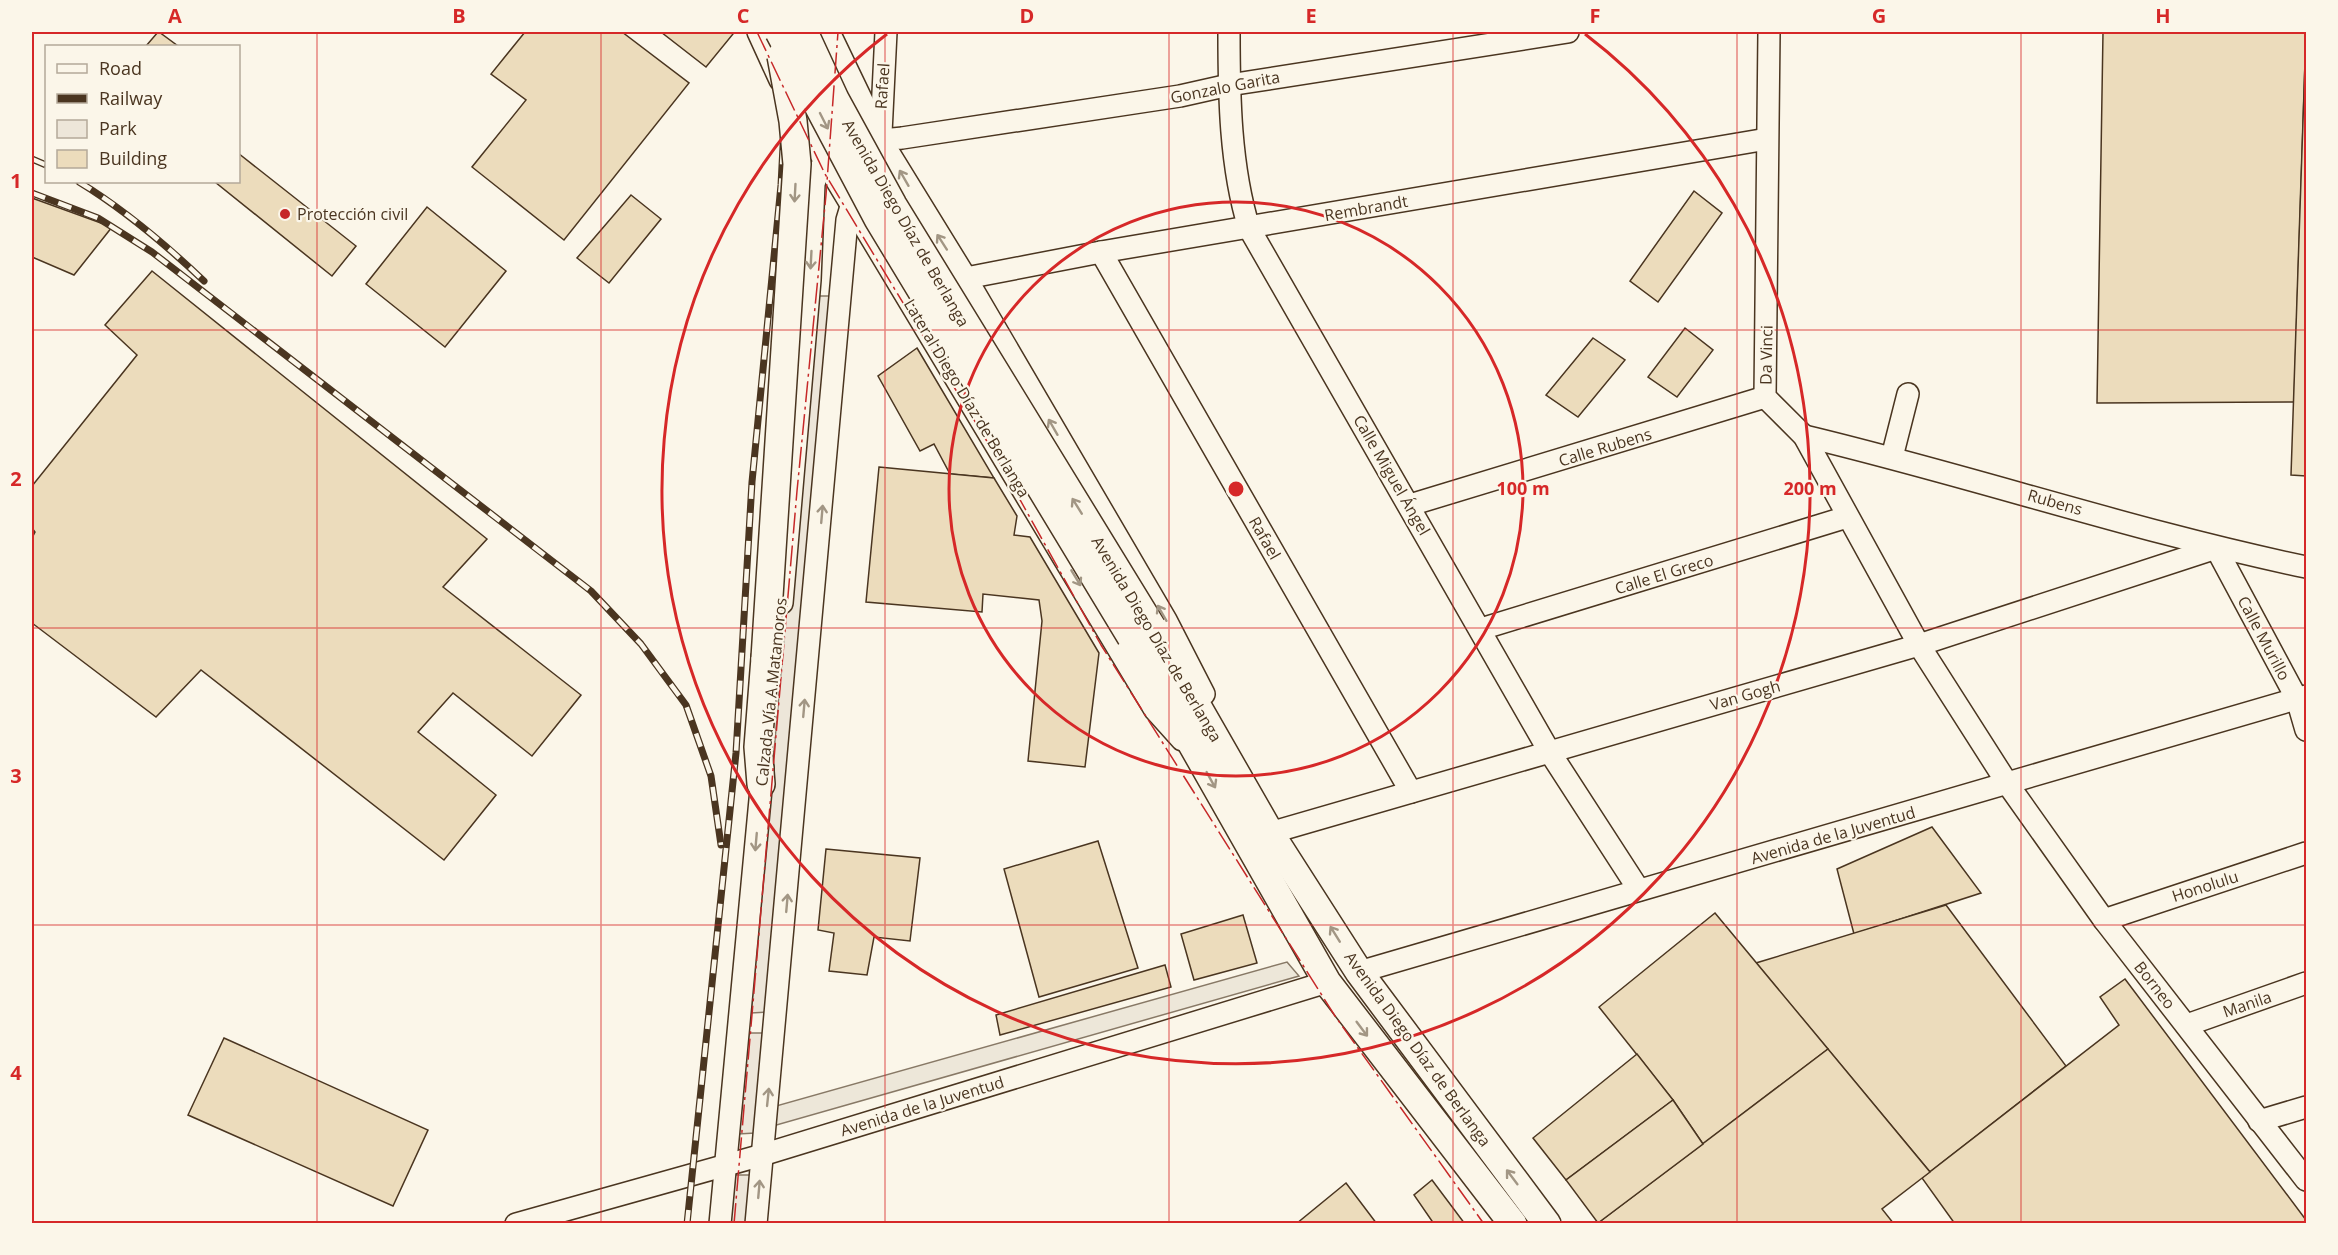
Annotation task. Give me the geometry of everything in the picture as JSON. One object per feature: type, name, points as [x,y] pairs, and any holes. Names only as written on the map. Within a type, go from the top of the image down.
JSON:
[{"type":"main road","name":"Avenida Diego Díaz de Berlanga","points":[[777,32],[878,219],[1142,632]]},
{"type":"main road","points":[[761,784],[758,747],[797,164],[793,121],[777,32]]},
{"type":"main road","name":"Avenida Diego Díaz de Berlanga","points":[[804,32],[835,99],[893,205],[1207,747],[1327,982],[1513,1224]]},
{"type":"main road","name":"Avenida Diego Díaz de Berlanga","points":[[1207,747],[1270,832],[1359,972],[1547,1224]]},
{"type":"street","name":"Lateral Diego Díaz de Berlanga","points":[[758,32],[788,101],[1155,710],[1207,747]]},
{"type":"street","points":[[829,32],[881,140],[926,217],[966,278],[1166,620],[1207,702],[1207,747]]},
{"type":"street","name":"Rafael","points":[[881,140],[880,114],[885,32]]},
{"type":"street","name":"Calle Miguel Ángel","points":[[1229,32],[1229,85],[1239,185],[1249,228],[1550,751],[1640,890]]},
{"type":"street","name":"Gonzalo Garita","points":[[826,163],[848,146],[868,140],[881,140],[1180,96],[1229,85],[1568,32]]},
{"type":"street","name":"Da Vinci","points":[[1769,32],[1765,397],[1804,436],[1919,645],[2009,786]]},
{"type":"street","points":[[788,101],[818,76],[844,62]]},
{"type":"street","name":"Rembrandt","points":[[966,278],[1101,252],[1767,139]]},
{"type":"street","points":[[826,163],[847,168],[858,166],[881,140]]},
{"type":"street","name":"Calzada Vía A Matamoros","points":[[756,1224],[841,283],[851,205],[866,159]]},
{"type":"street","name":"Calzada Vía A Matamoros","points":[[720,1224],[761,784],[774,694],[810,280],[814,184],[826,163]]},
{"type":"street","points":[[879,252],[886,234],[898,220],[909,216],[926,217]]},
{"type":"street","name":"Rafael","points":[[1101,252],[1411,792]]},
{"type":"street","points":[[1892,456],[1908,394]]},
{"type":"street","name":"Calle Rubens","points":[[1410,505],[1765,397]]},
{"type":"street","name":"Rubens","points":[[1804,436],[1892,456],[2216,548],[2307,567]]},
{"type":"street","name":"Calle El Greco","points":[[1480,628],[1847,517]]},
{"type":"street","name":"Van Gogh","points":[[1270,832],[1919,645],[2216,548]]},
{"type":"street","name":"Calle Murillo","points":[[2216,548],[2302,697],[2307,730]]},
{"type":"street","name":"Avenida de la Juventud","points":[[1359,972],[2009,786],[2302,697]]},
{"type":"street","name":"Borneo","points":[[2009,786],[2104,920],[2307,1180]]},
{"type":"street","name":"Honolulu","points":[[2104,920],[2307,853]]},
{"type":"street","name":"Avenida de la Juventud","points":[[516,1224],[762,1155],[1327,982]]},
{"type":"street","name":"Manila","points":[[2187,1025],[2307,983]]},
{"type":"street","points":[[739,1022],[753,1029],[776,1020]]},
{"type":"street","points":[[2259,1121],[2307,1107]]},
{"type":"green space","points":[[814,296],[832,296],[767,1012],[751,1013]]},
{"type":"green space","points":[[749,1033],[766,1033],[755,1133],[738,1134]]},
{"type":"green space","points":[[734,1175],[752,1175],[748,1223],[730,1224]]},
{"type":"shaded area","points":[[1287,962],[1299,976],[773,1126],[776,1106]]},
{"type":"building","points":[[159,32],[177,45],[147,45]]},
{"type":"building","points":[[525,32],[622,32],[689,83],[564,240],[472,167],[526,100],[491,74]]},
{"type":"building","points":[[661,32],[730,32],[733,34],[706,67]]},
{"type":"building","points":[[2103,32],[2306,32],[2294,402],[2097,403]]},
{"type":"building","points":[[2306,32],[2306,476],[2291,475]]},
{"type":"building","name":"Protección civil","points":[[240,155],[356,246],[332,276],[216,183],[240,183]]},
{"type":"building","points":[[1694,191],[1722,213],[1658,302],[1630,281]]},
{"type":"building","points":[[631,195],[661,219],[609,283],[577,258]]},
{"type":"building","points":[[32,198],[112,227],[74,275],[32,257]]},
{"type":"building","points":[[427,207],[506,271],[445,347],[366,284]]},
{"type":"building","points":[[152,271],[487,539],[443,587],[581,695],[532,756],[453,693],[418,732],[496,795],[444,860],[201,670],[156,717],[32,623],[32,538],[35,532],[32,528],[32,486],[137,355],[105,325]]},
{"type":"building","points":[[1685,328],[1713,350],[1677,397],[1648,377]]},
{"type":"building","points":[[1593,338],[1625,360],[1578,417],[1546,395]]},
{"type":"building","points":[[917,348],[994,478],[950,474],[934,444],[920,451],[878,376]]},
{"type":"building","points":[[879,467],[994,478],[1017,516],[1014,535],[1030,537],[1099,653],[1085,767],[1028,761],[1042,621],[1039,600],[983,594],[982,612],[866,602]]},
{"type":"building","points":[[1932,827],[1981,893],[1854,934],[1837,869]]},
{"type":"building","points":[[1098,841],[1138,968],[1039,997],[1004,869]]},
{"type":"building","points":[[826,849],[920,858],[910,941],[874,937],[867,975],[829,971],[834,933],[818,930]]},
{"type":"building","points":[[1946,905],[2066,1066],[1930,1172],[1756,963]]},
{"type":"building","points":[[1715,913],[1828,1049],[1703,1144],[1673,1100],[1599,1007]]},
{"type":"building","points":[[1243,915],[1257,963],[1194,980],[1181,934]]},
{"type":"building","points":[[1165,965],[1171,987],[1000,1035],[996,1015]]},
{"type":"building","points":[[2125,979],[2306,1220],[2306,1224],[1955,1224],[1922,1178],[2119,1025],[2100,997]]},
{"type":"building","points":[[224,1038],[428,1130],[393,1206],[188,1115]]},
{"type":"building","points":[[1828,1049],[1930,1172],[1882,1209],[1894,1224],[1598,1223]]},
{"type":"building","points":[[1637,1054],[1673,1100],[1566,1180],[1533,1138]]},
{"type":"building","points":[[1673,1100],[1703,1144],[1598,1223],[1566,1180]]},
{"type":"building","points":[[1432,1180],[1465,1224],[1434,1224],[1414,1195]]},
{"type":"building","points":[[1346,1183],[1377,1224],[1296,1224]]},
{"type":"railway","points":[[687,1224],[736,753],[752,482],[781,185],[786,89]]},
{"type":"railway","points":[[32,159],[45,165]]},
{"type":"railway","points":[[80,183],[144,228],[204,281]]},
{"type":"railway","points":[[32,193],[98,218],[152,252],[591,591],[641,644],[686,705],[711,776],[721,845]]},
{"type":"power","points":[[757,32],[825,174],[994,453],[1101,645],[1335,1016],[1484,1224]]},
{"type":"power","points":[[734,1224],[797,491],[826,195],[838,32]]},
{"type":"place","name":"Protección civil","points":[[285,214]]}]
